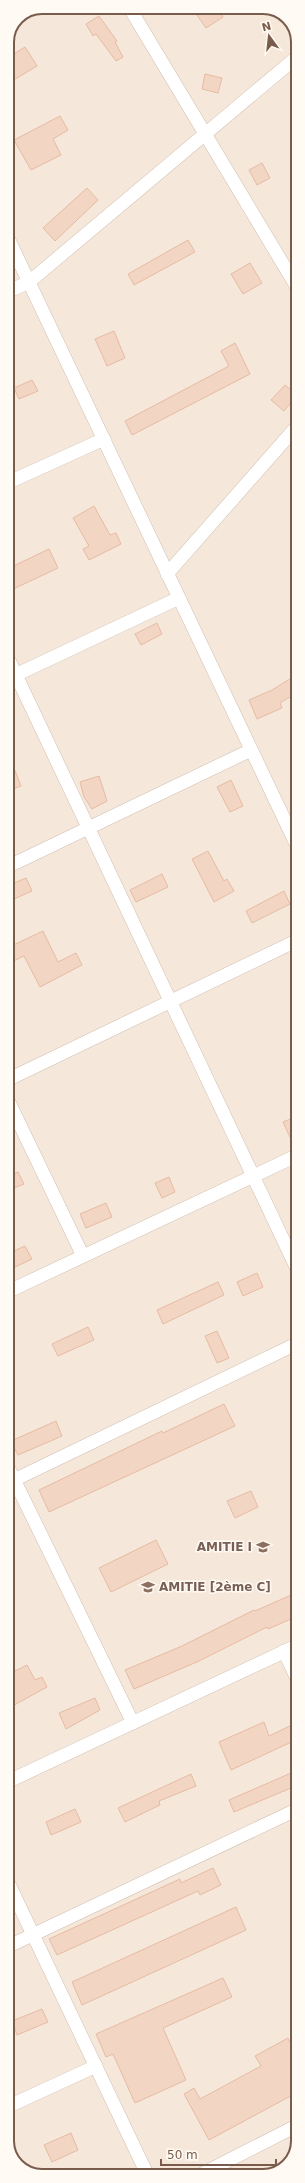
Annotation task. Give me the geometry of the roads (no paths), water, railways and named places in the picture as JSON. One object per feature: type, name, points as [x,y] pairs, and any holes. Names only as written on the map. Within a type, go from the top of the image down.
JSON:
[{"type":"street","points":[[133,14],[291,277]]},
{"type":"street","points":[[14,289],[29,282],[291,62]]},
{"type":"street","points":[[14,251],[291,833]]},
{"type":"street","points":[[167,574],[291,433]]},
{"type":"street","points":[[14,480],[104,439]]},
{"type":"street","points":[[14,676],[179,598]]},
{"type":"street","points":[[14,681],[89,828],[291,1256]]},
{"type":"street","points":[[14,864],[251,750]]},
{"type":"street","points":[[14,1077],[291,943]]},
{"type":"street","points":[[14,1113],[83,1256]]},
{"type":"street","points":[[14,1289],[291,1158]]},
{"type":"street","points":[[133,1723],[14,1480],[291,1346]]},
{"type":"street","points":[[14,1779],[291,1648]]},
{"type":"street","points":[[284,1652],[291,1666]]},
{"type":"street","points":[[14,1944],[291,1812]]},
{"type":"street","points":[[14,1895],[145,2169]]},
{"type":"street","points":[[14,2104],[96,2066]]},
{"type":"street","points":[[212,2169],[291,2129]]},
{"type":"place","name":"AMITIE I","points":[[263,1547]]},
{"type":"place","name":"AMITIE [2ème C]","points":[[148,1587]]}]
